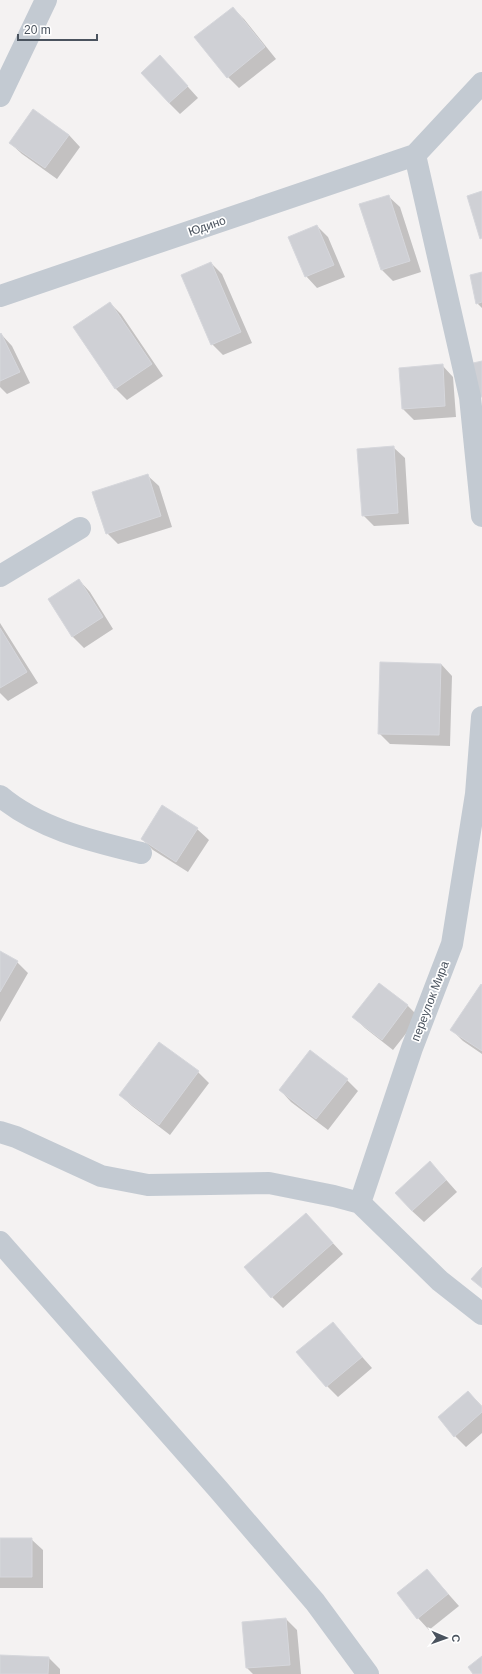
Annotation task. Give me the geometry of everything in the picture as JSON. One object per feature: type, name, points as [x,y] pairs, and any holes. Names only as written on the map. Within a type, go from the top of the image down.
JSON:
[{"type":"street","points":[[0,96],[46,0]]},
{"type":"street","points":[[482,83],[415,156],[470,397],[482,516]]},
{"type":"street","name":"Юдино","points":[[0,296],[415,156]]},
{"type":"street","points":[[0,576],[80,528]]},
{"type":"street","name":"переулок Мира","points":[[360,1203],[412,1048],[452,944],[476,794],[482,717]]},
{"type":"street","points":[[0,796],[14,808],[53,827],[92,841],[141,853]]},
{"type":"street","points":[[0,1132],[16,1137],[101,1176],[148,1185],[269,1183],[334,1196],[360,1203],[440,1281],[482,1314]]},
{"type":"street","points":[[0,1242],[213,1483],[315,1602],[368,1674]]},
{"type":"building","points":[[233,7],[265,47],[227,78],[194,37]]},
{"type":"building","points":[[160,55],[188,86],[169,103],[141,73]]},
{"type":"building","points":[[33,109],[69,135],[45,168],[9,143]]},
{"type":"building","points":[[482,191],[482,238],[480,239],[467,196]]},
{"type":"building","points":[[389,195],[410,261],[381,270],[359,204]]},
{"type":"building","points":[[317,225],[334,265],[305,277],[288,237]]},
{"type":"building","points":[[211,262],[241,332],[211,345],[181,275]]},
{"type":"building","points":[[482,272],[482,302],[476,304],[470,275]]},
{"type":"building","points":[[110,302],[152,364],[115,389],[73,327]]},
{"type":"building","points":[[1,333],[20,372],[0,381],[0,334]]},
{"type":"building","points":[[482,361],[482,397],[479,397],[473,363]]},
{"type":"building","points":[[443,364],[445,406],[402,409],[399,368]]},
{"type":"building","points":[[394,446],[398,513],[362,516],[357,449]]},
{"type":"building","points":[[148,474],[161,516],[106,534],[92,492]]},
{"type":"building","points":[[79,579],[103,617],[72,637],[48,599]]},
{"type":"building","points":[[0,628],[27,672],[0,688]]},
{"type":"building","points":[[380,662],[441,664],[439,735],[378,734]]},
{"type":"building","points":[[162,805],[198,828],[176,862],[141,839]]},
{"type":"building","points":[[0,951],[18,961],[0,992]]},
{"type":"building","points":[[379,983],[408,1005],[382,1040],[352,1017]]},
{"type":"building","points":[[481,984],[482,985],[482,1051],[450,1030]]},
{"type":"building","points":[[159,1042],[199,1071],[159,1125],[119,1095]]},
{"type":"building","points":[[310,1050],[348,1079],[316,1119],[279,1090]]},
{"type":"building","points":[[430,1161],[446,1180],[412,1211],[395,1193]]},
{"type":"building","points":[[306,1213],[333,1243],[271,1298],[244,1267]]},
{"type":"building","points":[[482,1267],[482,1288],[471,1279]]},
{"type":"building","points":[[333,1322],[362,1357],[326,1387],[296,1352]]},
{"type":"building","points":[[468,1391],[482,1407],[482,1412],[454,1437],[438,1417]]},
{"type":"building","points":[[0,1538],[32,1538],[32,1577],[0,1577]]},
{"type":"building","points":[[427,1569],[448,1594],[417,1619],[397,1593]]},
{"type":"building","points":[[286,1618],[290,1665],[246,1668],[242,1622]]},
{"type":"building","points":[[0,1655],[49,1657],[48,1674],[0,1674]]},
{"type":"building","points":[[482,1656],[482,1674],[473,1674],[468,1667]]}]
